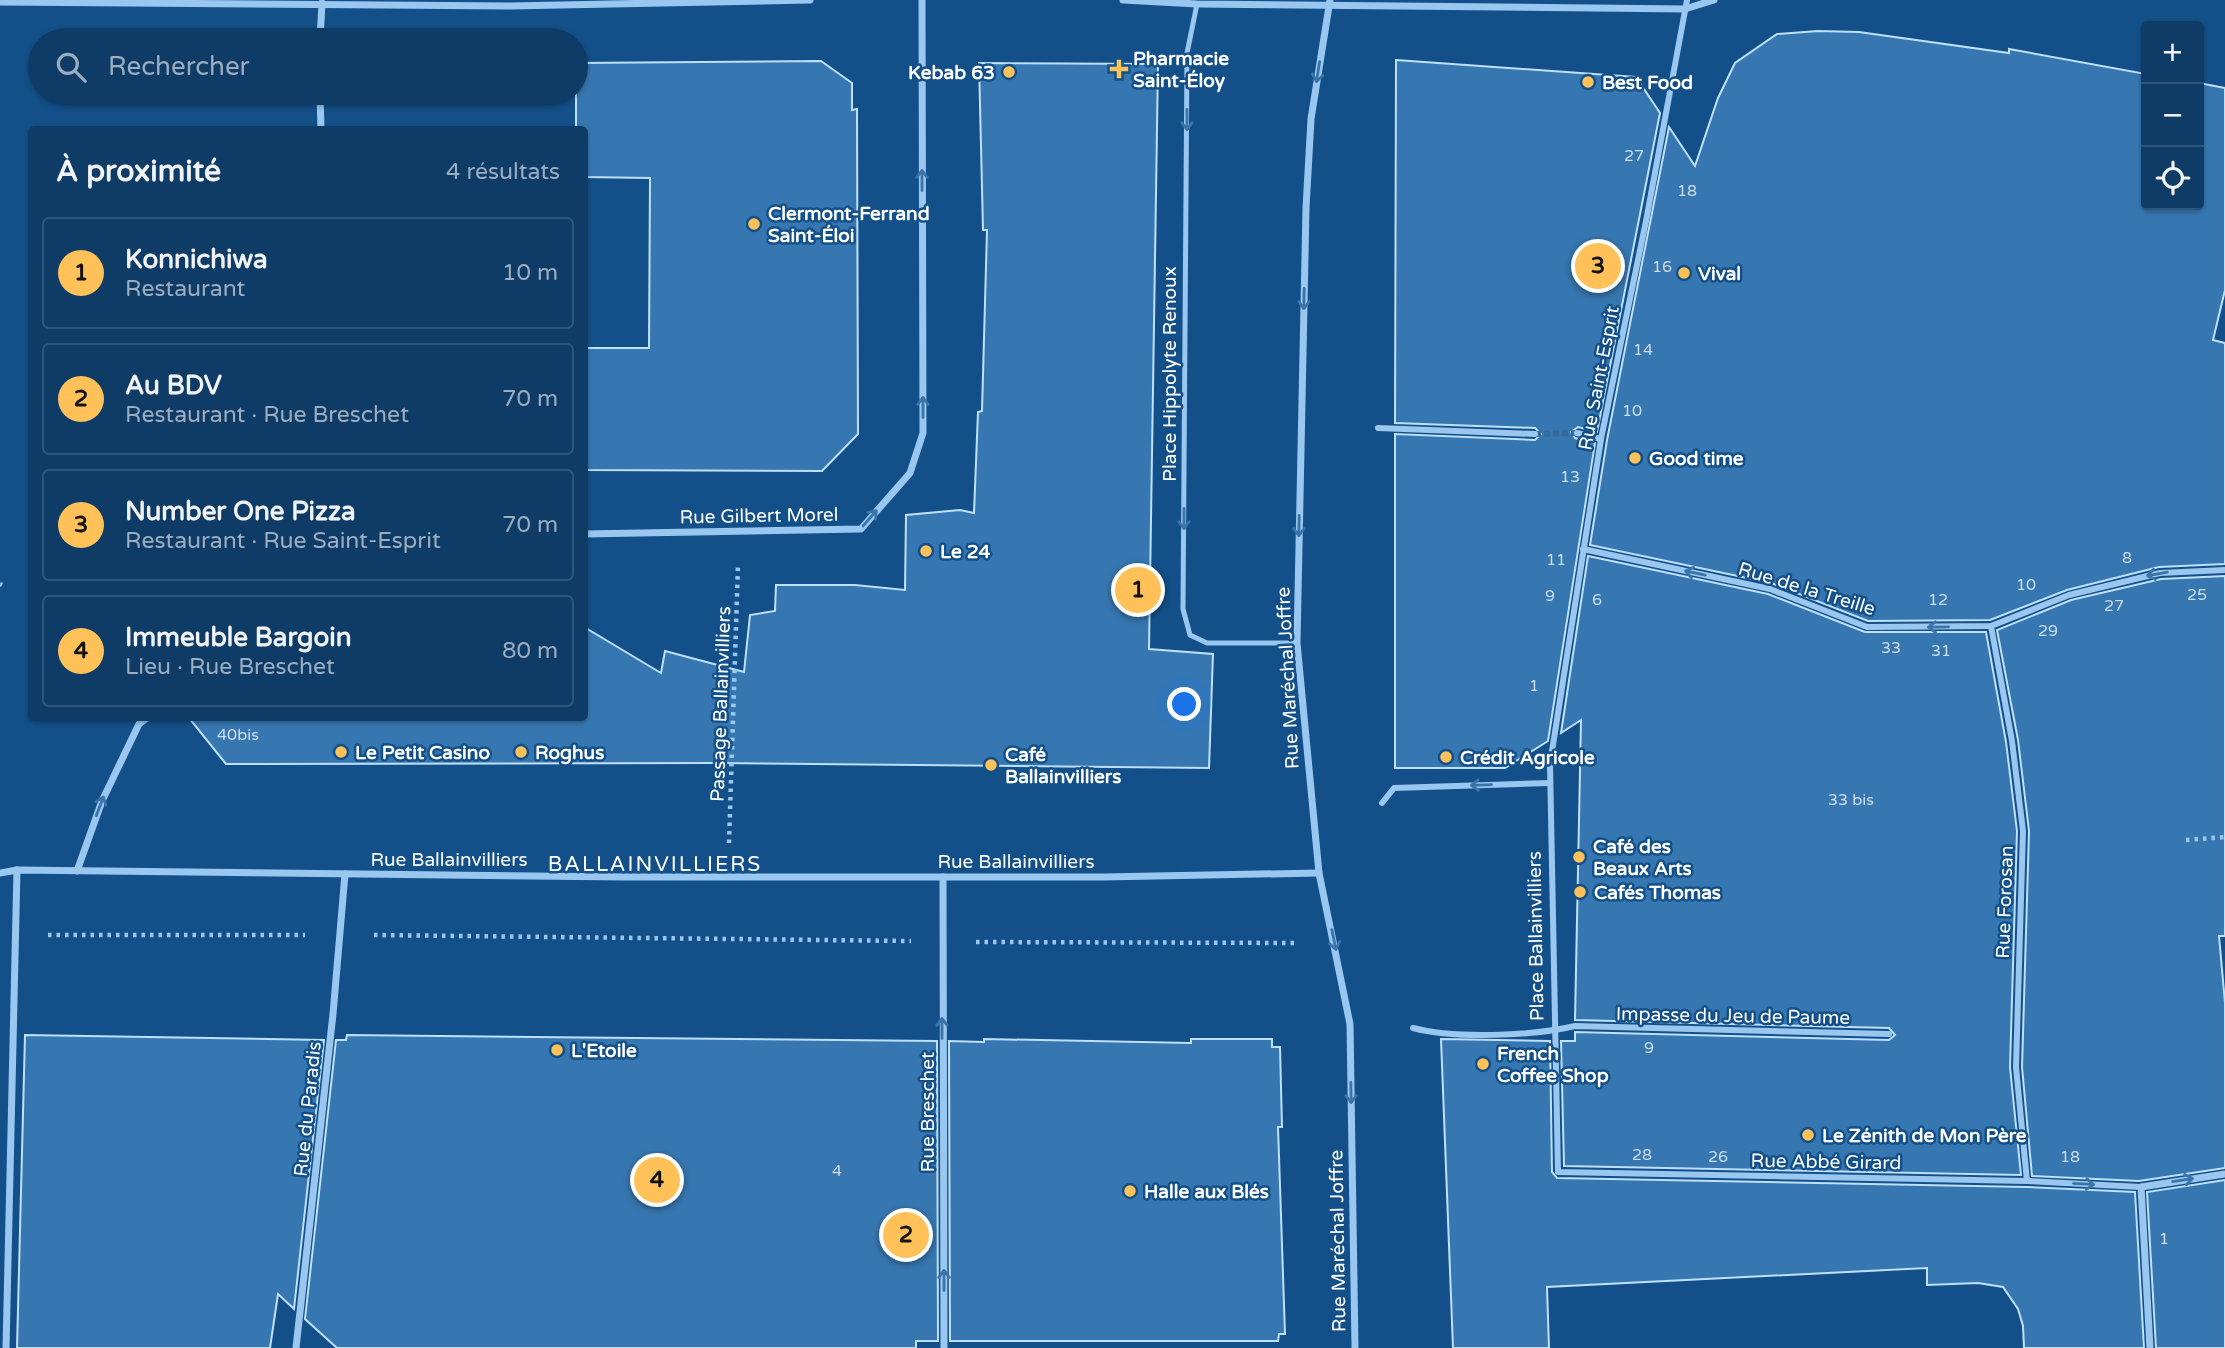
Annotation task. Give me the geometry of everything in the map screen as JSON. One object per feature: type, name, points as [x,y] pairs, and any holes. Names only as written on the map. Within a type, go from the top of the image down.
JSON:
[{"type":"street","points":[[0,2],[511,3],[810,0]]},
{"type":"street","name":"Rue Gilbert Morel","points":[[588,534],[861,529],[910,473],[923,433],[922,0]]},
{"type":"street","points":[[1123,0],[1197,4],[1330,2],[1685,9],[1714,0]]},
{"type":"street","name":"Rue Saint-Esprit","points":[[1550,764],[1601,439],[1646,221],[1687,0]]},
{"type":"street","name":"Rue Maréchal Joffre","points":[[1330,2],[1311,119],[1306,208],[1297,643],[1319,873],[1350,1024],[1355,1348]]},
{"type":"street","points":[[321,28],[322,3]]},
{"type":"street","points":[[320,105],[321,126]]},
{"type":"street","points":[[1378,428],[1535,433]]},
{"type":"street","points":[[1577,433],[1601,439]]},
{"type":"street","name":"Rue de la Treille","points":[[1583,549],[1770,589],[1867,627],[1992,626],[2069,595],[2160,573],[2225,570]]},
{"type":"street","name":"Rue Forosan","points":[[1992,626],[2012,741],[2023,831],[2016,1068],[2027,1181]]},
{"type":"street","points":[[77,871],[102,801],[139,724],[143,721]]},
{"type":"street","name":"Place Ballainvilliers","points":[[1413,1028],[1436,1034],[1553,1035],[1550,764]]},
{"type":"street","points":[[1382,803],[1394,788],[1549,783]]},
{"type":"street","points":[[6,1348],[17,870]]},
{"type":"street","name":"Rue Ballainvilliers","points":[[0,873],[17,870],[943,877],[1319,873]]},
{"type":"street","name":"Rue du Paradis","points":[[296,1348],[333,1014],[345,874]]},
{"type":"street","name":"Rue Breschet","points":[[943,877],[941,941],[944,1348]]},
{"type":"street","name":"Impasse du Jeu de Paume","points":[[1553,1035],[1575,1026],[1889,1034]]},
{"type":"street","name":"Rue Abbé Girard","points":[[1553,1035],[1558,1172],[2027,1181],[2141,1187],[2225,1174]]},
{"type":"street","points":[[2141,1187],[2150,1348]]},
{"type":"lane","name":"Place Hippolyte Renoux","points":[[1197,4],[1187,53],[1183,609],[1190,635],[1207,643],[1297,643]]},
{"type":"path","name":"Passage Ballainvilliers","points":[[729,877],[740,533]]},
{"type":"path","points":[[2186,840],[2225,837]]},
{"type":"path","points":[[15,935],[1248,941],[1335,945]]},
{"type":"building","points":[[1859,32],[2009,53],[2009,49],[2141,73],[2141,210],[2204,210],[2204,84],[2225,88],[2225,290],[2213,340],[2225,343],[2225,564],[2159,567],[2067,590],[1990,620],[1868,621],[1771,583],[1590,545],[1607,440],[1669,127],[1695,166],[1718,98],[1735,63],[1777,34]]},
{"type":"building","points":[[1396,60],[1636,77],[1660,113],[1597,432],[1578,427],[1571,432],[1575,438],[1595,443],[1548,741],[1505,768],[1395,768],[1395,434],[1535,440],[1541,434],[1535,428],[1395,423]]},
{"type":"building","name":"Clermont-Ferrand Saint-Éloi","points":[[821,61],[852,83],[852,110],[857,109],[858,434],[822,471],[588,470],[588,348],[649,348],[650,178],[588,177],[588,126],[576,126],[576,105],[588,105],[588,63]]},
{"type":"building","points":[[979,63],[1158,64],[1149,649],[1213,654],[1209,768],[716,763],[226,764],[191,721],[588,721],[588,629],[661,673],[665,651],[744,672],[750,615],[775,611],[776,585],[855,585],[905,590],[906,515],[960,510],[974,513],[978,412],[982,411],[987,230],[983,230]]},
{"type":"building","points":[[1588,556],[1768,594],[1865,632],[1986,632],[2006,742],[2017,831],[2010,1067],[2021,1175],[1564,1166],[1561,1041],[1575,1041],[1575,1032],[1889,1040],[1895,1035],[1889,1028],[1575,1020],[1581,720],[1561,733]]},
{"type":"building","points":[[2225,576],[2225,936],[2219,936],[2225,1003],[2225,1168],[2139,1181],[2032,1176],[2022,1067],[2029,831],[2018,740],[1997,630],[2071,600],[2161,579]]},
{"type":"building","points":[[25,1035],[324,1040],[294,1309],[278,1294],[270,1348],[17,1348]]},
{"type":"building","points":[[347,1035],[937,1041],[938,1341],[916,1341],[916,1348],[337,1348],[305,1319],[336,1040],[346,1040]]},
{"type":"building","name":"Halle aux Blés","points":[[984,1039],[1191,1043],[1191,1039],[1272,1039],[1272,1047],[1280,1047],[1282,1127],[1278,1127],[1285,1334],[1279,1334],[1278,1341],[950,1341],[949,1041],[984,1042]]},
{"type":"building","points":[[1441,1039],[1550,1041],[1552,1172],[1557,1178],[2027,1187],[2135,1192],[2144,1348],[2024,1348],[2023,1326],[2018,1309],[2003,1287],[1978,1283],[1927,1285],[1927,1268],[1547,1287],[1549,1348],[1453,1348]]},
{"type":"building","points":[[2225,1180],[2225,1348],[2156,1348],[2147,1192]]},
{"type":"tunnel","points":[[1535,434],[1577,433]]},
{"type":"place","name":"Pharmacie Saint-Éloy","points":[[1119,69]]},
{"type":"place","name":"Kebab 63","points":[[1009,72]]},
{"type":"place","name":"Best Food","points":[[1588,82]]},
{"type":"place","name":"Clermont-Ferrand Saint-Éloi","points":[[754,224]]},
{"type":"place","name":"Number One Pizza","points":[[1598,266]]},
{"type":"place","name":"Vival","points":[[1684,273]]},
{"type":"place","name":"Good time","points":[[1635,458]]},
{"type":"place","name":"Le 24","points":[[926,551]]},
{"type":"place","name":"Konnichiwa","points":[[1138,590]]},
{"type":"place","name":"Le Petit Casino","points":[[341,752]]},
{"type":"place","name":"Roghus","points":[[521,752]]},
{"type":"place","name":"Crédit Agricole","points":[[1446,757]]},
{"type":"place","name":"Café Ballainvilliers","points":[[991,765]]},
{"type":"place","name":"Café des Beaux Arts","points":[[1579,857]]},
{"type":"place","name":"Cafés Thomas","points":[[1580,892]]},
{"type":"place","name":"L'Etoile","points":[[557,1050]]},
{"type":"place","name":"French Coffee Shop","points":[[1483,1064]]},
{"type":"place","name":"Le Zénith de Mon Père","points":[[1808,1135]]},
{"type":"place","name":"Immeuble Bargoin","points":[[657,1180]]},
{"type":"place","name":"Halle aux Blés","points":[[1130,1191]]},
{"type":"place","name":"Au BDV","points":[[906,1235]]},
{"type":"district","name":"BALLAINVILLIERS","points":[[655,864]]}]
